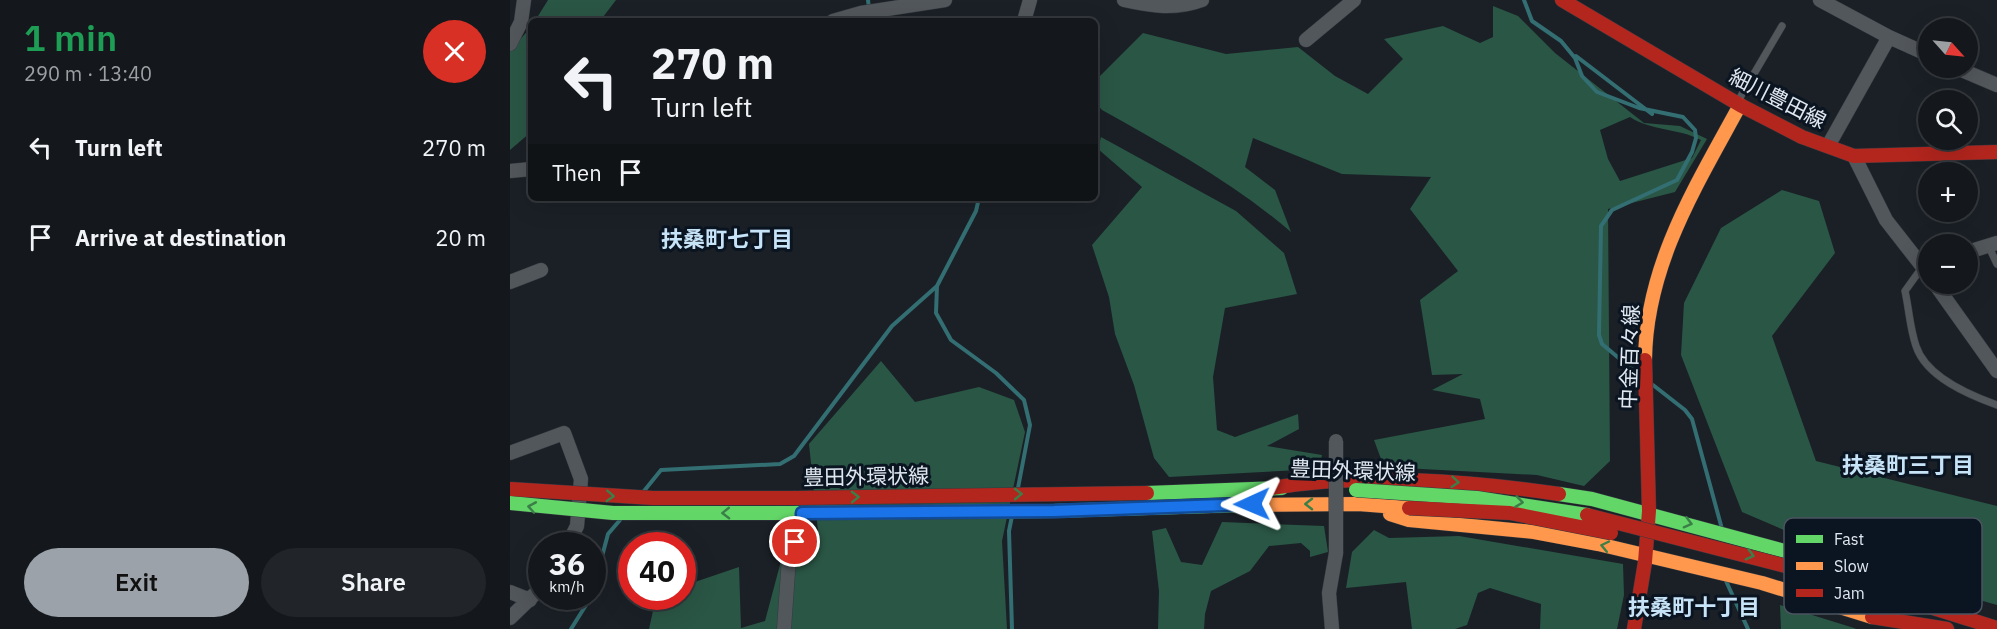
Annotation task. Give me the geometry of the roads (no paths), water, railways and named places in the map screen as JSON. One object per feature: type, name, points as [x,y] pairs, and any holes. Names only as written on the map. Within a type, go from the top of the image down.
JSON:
[{"type":"street","points":[[510,44],[521,22],[524,0]]},
{"type":"street","points":[[844,18],[861,13],[945,0]]},
{"type":"street","points":[[1025,18],[1030,0]]},
{"type":"street","points":[[1124,0],[1154,7],[1175,7],[1202,0]]},
{"type":"street","points":[[1306,40],[1353,0]]},
{"type":"street","name":"細川豊田線","points":[[1562,0],[1738,104],[1802,137],[1854,156],[1893,158],[1997,152]]},
{"type":"street","points":[[1820,0],[1918,50]]},
{"type":"street","points":[[1828,146],[1890,37]]},
{"type":"street","points":[[1978,77],[1997,85]]},
{"type":"street","name":"中金百々線","points":[[1634,629],[1647,555],[1646,383],[1650,307],[1668,249],[1738,104]]},
{"type":"street","points":[[1854,156],[1886,220],[1918,257]]},
{"type":"street","points":[[510,171],[528,169]]},
{"type":"street","points":[[510,282],[541,270]]},
{"type":"street","points":[[1942,294],[1997,371]]},
{"type":"street","points":[[510,453],[564,433],[581,479],[577,526],[574,532]]},
{"type":"street","points":[[1332,629],[1329,593],[1336,553],[1336,441]]},
{"type":"street","points":[[1271,488],[1322,480],[1373,478],[1518,488],[1592,499],[1648,512],[1784,550]]},
{"type":"street","name":"豊田外環状線","points":[[510,503],[544,509],[599,512],[1054,511],[1271,488],[1357,497],[1409,508],[1510,513],[1630,537],[1784,579]]},
{"type":"street","name":"豊田外環状線","points":[[510,489],[667,499],[959,495],[1168,499],[1477,498],[1573,511],[1784,565]]},
{"type":"street","points":[[1357,497],[1409,520],[1534,532],[1647,555],[1784,590]]},
{"type":"street","points":[[784,629],[789,558],[802,525],[802,513]]},
{"type":"street","points":[[510,592],[528,599]]},
{"type":"street","points":[[510,618],[528,602]]},
{"type":"street","points":[[1863,614],[1947,629]]},
{"type":"street","name":"豊田外環状線","points":[[1908,614],[1959,629]]},
{"type":"street","name":"豊田外環状線","points":[[1952,614],[1997,628]]},
{"type":"lane","points":[[1738,104],[1782,26]]},
{"type":"lane","points":[[1992,244],[1997,264]]},
{"type":"lane","points":[[1918,277],[1905,291],[1916,348],[1938,376],[1975,398],[1997,405]]},
{"type":"waterway","points":[[868,0],[869,8]]},
{"type":"waterway","points":[[1524,0],[1532,21],[1561,41],[1575,58],[1582,76],[1597,92],[1639,108],[1683,117],[1695,130],[1696,138],[1692,152],[1677,180],[1612,210],[1601,226],[1599,335],[1602,344],[1639,375]]},
{"type":"waterway","points":[[1576,56],[1652,114]]},
{"type":"waterway","points":[[978,201],[976,211],[937,286],[936,313],[951,340],[996,373],[1024,400],[1030,425],[1018,488]]},
{"type":"waterway","points":[[644,491],[661,470],[780,464],[794,456],[892,326],[937,286]]},
{"type":"waterway","points":[[1653,385],[1685,410],[1692,419],[1722,529]]},
{"type":"waterway","points":[[1012,516],[1009,531],[1012,629]]},
{"type":"waterway","points":[[606,542],[608,534],[620,520]]},
{"type":"waterway","points":[[1726,581],[1748,629]]},
{"type":"waterway","points":[[571,629],[583,610]]},
{"type":"district","name":"扶桑町七丁目","points":[[727,238]]},
{"type":"district","name":"扶桑町三丁目","points":[[1908,464]]},
{"type":"district","name":"扶桑町十丁目","points":[[1694,606]]}]
